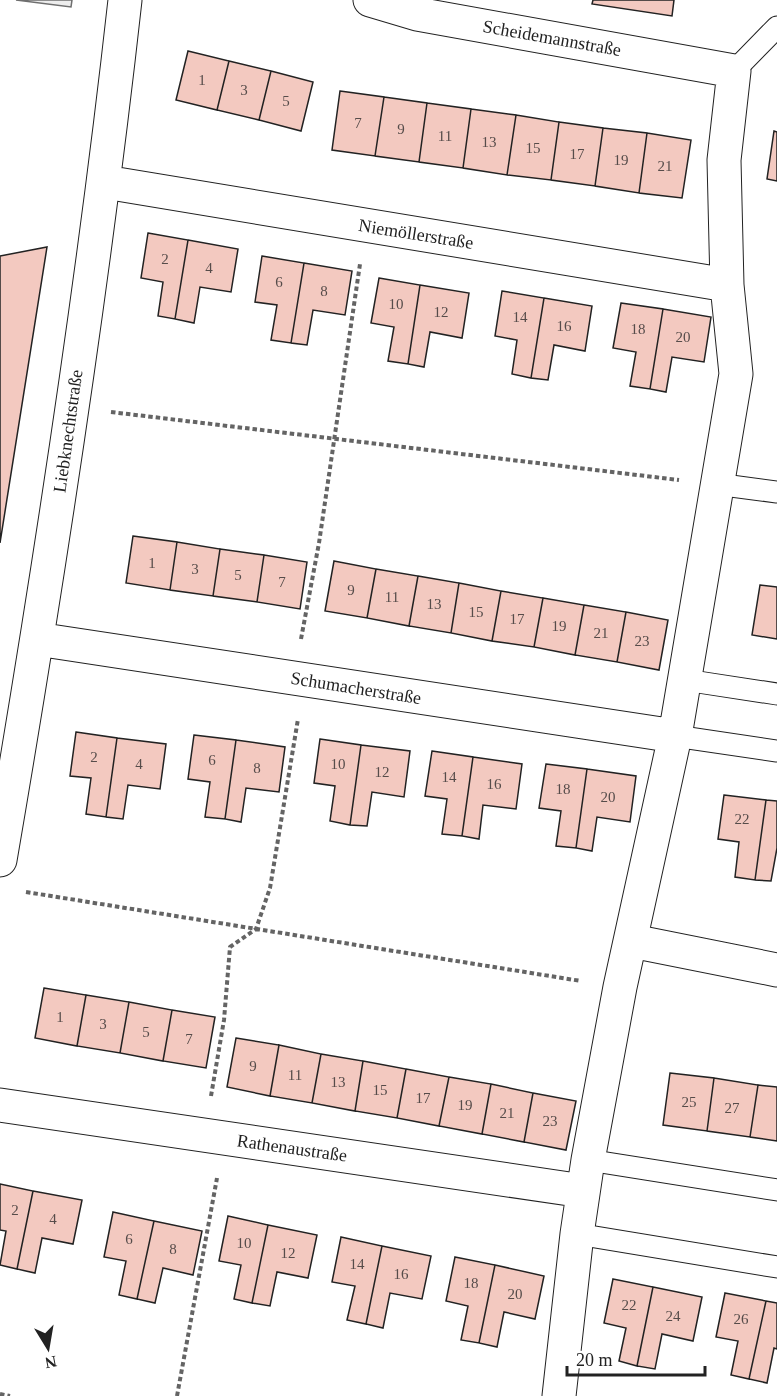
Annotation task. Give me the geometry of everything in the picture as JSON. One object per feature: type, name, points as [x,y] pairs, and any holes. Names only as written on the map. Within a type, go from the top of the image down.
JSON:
[{"type":"street","name":"Liebknechtstraße","points":[[0,860],[38,639],[105,182],[125,0]]},
{"type":"street","name":"Scheidemannstraße","points":[[370,0],[417,14],[734,71]]},
{"type":"street","points":[[559,1396],[586,1175],[620,987],[632,941],[675,736],[736,374],[727,285],[724,160],[734,71]]},
{"type":"street","name":"Niemöllerstraße","points":[[105,182],[727,285]]},
{"type":"street","name":"Schumacherstraße","points":[[38,639],[675,736]]},
{"type":"street","points":[[632,941],[777,970]]},
{"type":"street","name":"Rathenaustraße","points":[[0,1105],[215,1137],[586,1175]]},
{"type":"lane","points":[[734,71],[777,27]]},
{"type":"lane","points":[[716,484],[777,492]]},
{"type":"lane","points":[[685,680],[777,694]]},
{"type":"lane","points":[[675,736],[777,751]]},
{"type":"lane","points":[[586,1175],[777,1190]]},
{"type":"lane","points":[[577,1234],[777,1267]]},
{"type":"path","points":[[177,1396],[215,1137],[230,947],[256,929],[270,888],[298,721],[301,679],[333,439],[366,225]]},
{"type":"path","points":[[72,407],[716,484]]},
{"type":"path","points":[[23,892],[620,987]]},
{"type":"path","points":[[0,1394],[10,1396]]},
{"type":"shaded area","points":[[16,0],[72,0],[71,7]]},
{"type":"building","points":[[593,0],[674,0],[672,16],[592,4]]},
{"type":"building","points":[[188,51],[229,61],[217,110],[176,100]]},
{"type":"building","points":[[229,61],[271,71],[259,120],[217,110]]},
{"type":"building","points":[[271,71],[313,82],[301,131],[259,120]]},
{"type":"building","points":[[340,91],[384,97],[375,156],[332,150]]},
{"type":"building","points":[[384,97],[427,103],[419,162],[375,156]]},
{"type":"building","points":[[427,103],[471,109],[463,168],[419,162]]},
{"type":"building","points":[[471,109],[516,115],[507,175],[463,168]]},
{"type":"building","points":[[516,115],[559,122],[551,180],[507,175]]},
{"type":"building","points":[[559,122],[603,128],[595,186],[551,180]]},
{"type":"building","points":[[603,128],[647,133],[639,193],[595,186]]},
{"type":"building","points":[[774,131],[777,132],[777,181],[767,179]]},
{"type":"building","points":[[647,133],[691,140],[682,198],[639,193]]},
{"type":"building","points":[[148,233],[188,240],[175,319],[158,316],[163,282],[141,278]]},
{"type":"building","points":[[188,240],[238,249],[231,292],[200,287],[194,323],[175,319]]},
{"type":"building","points":[[47,247],[0,543],[0,256]]},
{"type":"building","points":[[262,256],[304,263],[291,343],[271,340],[277,305],[255,302]]},
{"type":"building","points":[[304,263],[352,271],[345,315],[313,310],[307,345],[291,343]]},
{"type":"building","points":[[379,278],[420,285],[408,364],[388,361],[394,327],[371,323]]},
{"type":"building","points":[[420,285],[469,293],[462,338],[430,332],[424,367],[408,364]]},
{"type":"building","points":[[502,291],[544,298],[531,378],[512,374],[517,340],[495,336]]},
{"type":"building","points":[[544,298],[592,306],[585,351],[554,345],[548,380],[531,378]]},
{"type":"building","points":[[621,303],[663,309],[650,389],[630,386],[636,352],[613,348]]},
{"type":"building","points":[[663,309],[711,317],[704,362],[672,357],[666,392],[650,389]]},
{"type":"building","points":[[133,536],[177,542],[170,590],[126,583]]},
{"type":"building","points":[[177,542],[220,549],[213,596],[170,590]]},
{"type":"building","points":[[220,549],[264,555],[257,602],[213,596]]},
{"type":"building","points":[[264,555],[307,562],[300,609],[257,602]]},
{"type":"building","points":[[334,561],[376,569],[367,618],[325,611]]},
{"type":"building","points":[[376,569],[418,576],[409,626],[367,618]]},
{"type":"building","points":[[418,576],[459,583],[451,633],[409,626]]},
{"type":"building","points":[[459,583],[501,591],[492,641],[451,633]]},
{"type":"building","points":[[760,585],[777,587],[777,639],[752,635]]},
{"type":"building","points":[[501,591],[543,598],[534,647],[492,641]]},
{"type":"building","points":[[543,598],[584,605],[575,655],[534,647]]},
{"type":"building","points":[[584,605],[626,612],[617,662],[575,655]]},
{"type":"building","points":[[626,612],[668,620],[659,670],[617,662]]},
{"type":"building","points":[[76,732],[117,738],[106,817],[86,814],[91,778],[70,776]]},
{"type":"building","points":[[194,735],[236,740],[225,819],[205,817],[210,782],[188,779]]},
{"type":"building","points":[[117,738],[166,744],[160,789],[128,785],[123,819],[106,817]]},
{"type":"building","points":[[320,739],[361,745],[350,825],[330,821],[335,786],[314,783]]},
{"type":"building","points":[[236,740],[285,747],[279,792],[246,788],[241,822],[225,819]]},
{"type":"building","points":[[361,745],[410,751],[404,797],[372,792],[367,826],[350,825]]},
{"type":"building","points":[[432,751],[473,757],[462,836],[442,834],[447,799],[425,796]]},
{"type":"building","points":[[473,757],[522,764],[516,809],[483,805],[479,839],[462,836]]},
{"type":"building","points":[[546,764],[587,769],[576,848],[556,846],[561,811],[539,808]]},
{"type":"building","points":[[587,769],[636,776],[630,822],[597,817],[592,851],[576,848]]},
{"type":"building","points":[[724,795],[766,800],[755,880],[735,877],[739,842],[718,839]]},
{"type":"building","points":[[766,800],[777,801],[777,848],[771,881],[755,880]]},
{"type":"building","points":[[44,988],[86,995],[77,1046],[35,1038]]},
{"type":"building","points":[[86,995],[129,1002],[120,1053],[77,1046]]},
{"type":"building","points":[[129,1002],[172,1010],[163,1061],[120,1053]]},
{"type":"building","points":[[172,1010],[215,1017],[206,1068],[163,1061]]},
{"type":"building","points":[[236,1038],[279,1045],[270,1096],[227,1087]]},
{"type":"building","points":[[279,1045],[321,1054],[312,1103],[270,1096]]},
{"type":"building","points":[[321,1054],[363,1061],[355,1111],[312,1103]]},
{"type":"building","points":[[363,1061],[406,1069],[397,1118],[355,1111]]},
{"type":"building","points":[[406,1069],[449,1077],[439,1126],[397,1118]]},
{"type":"building","points":[[670,1073],[714,1078],[707,1131],[663,1125]]},
{"type":"building","points":[[449,1077],[491,1084],[482,1134],[439,1126]]},
{"type":"building","points":[[714,1078],[758,1085],[750,1137],[707,1131]]},
{"type":"building","points":[[491,1084],[533,1093],[524,1142],[482,1134]]},
{"type":"building","points":[[758,1085],[777,1087],[777,1141],[750,1137]]},
{"type":"building","points":[[533,1093],[576,1101],[566,1150],[524,1142]]},
{"type":"building","points":[[0,1184],[33,1191],[17,1269],[0,1265],[6,1231],[0,1230]]},
{"type":"building","points":[[33,1191],[82,1200],[73,1244],[42,1238],[35,1273],[17,1269]]},
{"type":"building","points":[[113,1212],[154,1221],[137,1299],[119,1295],[126,1261],[104,1257]]},
{"type":"building","points":[[228,1216],[268,1225],[252,1303],[234,1299],[241,1265],[219,1261]]},
{"type":"building","points":[[154,1221],[202,1231],[193,1275],[163,1268],[155,1303],[137,1299]]},
{"type":"building","points":[[268,1225],[317,1235],[308,1278],[277,1272],[270,1306],[252,1303]]},
{"type":"building","points":[[341,1237],[382,1246],[366,1324],[347,1320],[355,1286],[332,1282]]},
{"type":"building","points":[[382,1246],[431,1256],[422,1299],[390,1293],[383,1328],[366,1324]]},
{"type":"building","points":[[455,1257],[495,1265],[479,1343],[461,1340],[468,1306],[446,1301]]},
{"type":"building","points":[[495,1265],[544,1276],[535,1319],[504,1312],[497,1347],[479,1343]]},
{"type":"building","points":[[613,1279],[653,1287],[637,1366],[619,1361],[626,1328],[604,1323]]},
{"type":"building","points":[[653,1287],[702,1297],[693,1341],[662,1334],[655,1369],[637,1366]]},
{"type":"building","points":[[725,1293],[766,1301],[749,1379],[731,1375],[738,1341],[716,1337]]},
{"type":"building","points":[[766,1301],[777,1303],[777,1349],[774,1348],[767,1383],[749,1379]]}]
